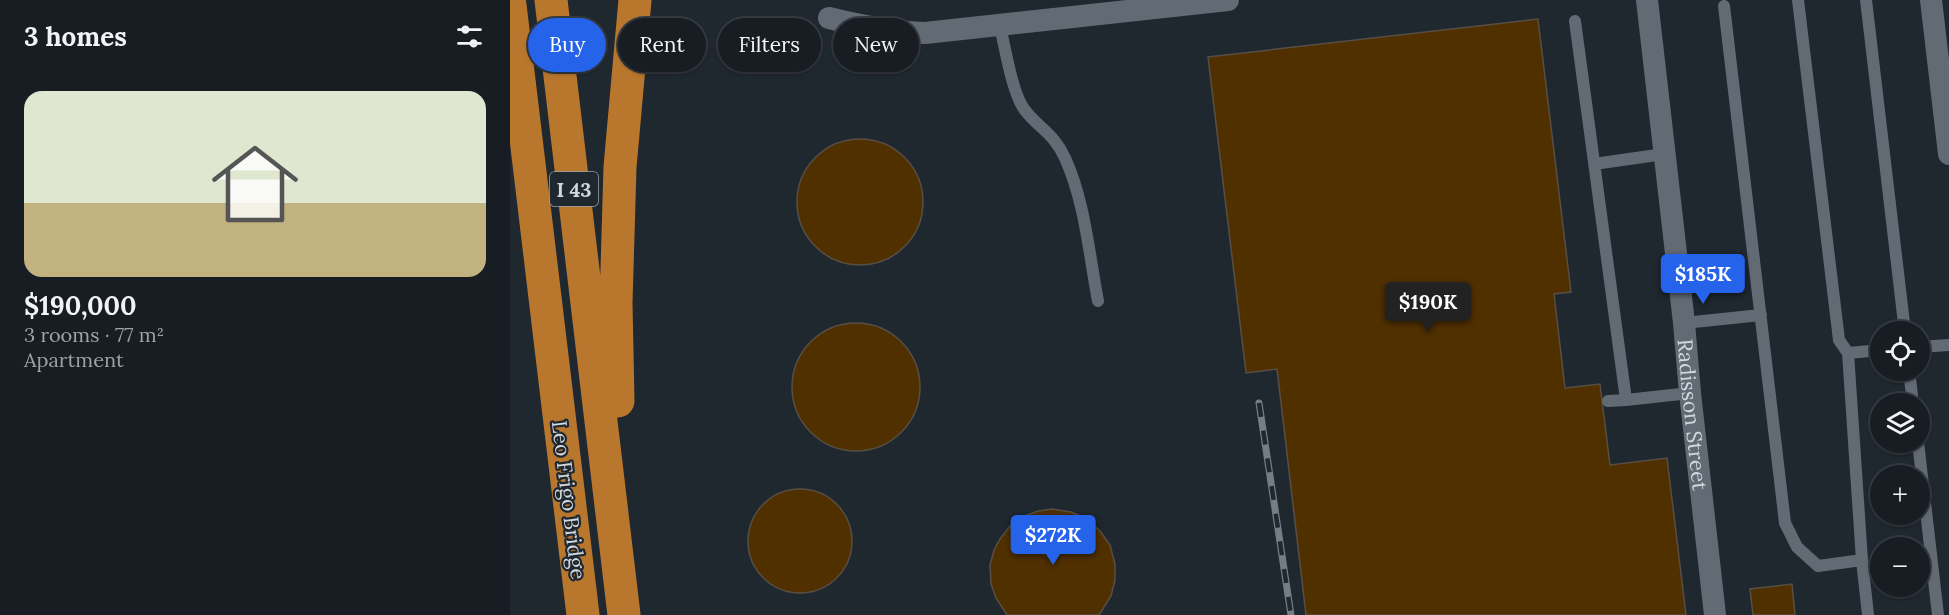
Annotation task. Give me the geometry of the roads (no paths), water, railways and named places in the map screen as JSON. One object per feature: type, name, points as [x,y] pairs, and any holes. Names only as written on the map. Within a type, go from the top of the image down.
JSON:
[{"type":"highway","name":"I 43","points":[[551,0],[607,376]]},
{"type":"highway","points":[[624,615],[607,376],[616,303],[620,167],[635,0]]},
{"type":"highway","name":"Leo Frigo Bridge","points":[[510,5],[584,615]]},
{"type":"street","points":[[829,18],[865,27],[925,33],[1228,0]]},
{"type":"street","name":"Radisson Street","points":[[1647,0],[1715,615]]},
{"type":"street","points":[[1931,0],[1949,154]]},
{"type":"lane","points":[[1798,0],[1839,340],[1848,352],[1862,560],[1868,615]]},
{"type":"lane","points":[[1866,0],[1904,321]]},
{"type":"lane","points":[[1724,6],[1785,523],[1797,547],[1818,566],[1862,560]]},
{"type":"lane","points":[[1575,21],[1626,400]]},
{"type":"lane","points":[[1000,26],[1010,73],[1023,109],[1054,138],[1066,158],[1079,199],[1098,301]]},
{"type":"lane","points":[[1594,164],[1664,154]]},
{"type":"lane","points":[[1684,323],[1761,315]]},
{"type":"lane","points":[[1930,346],[1949,345]]},
{"type":"lane","points":[[1848,352],[1870,351]]},
{"type":"lane","points":[[1608,401],[1690,393]]},
{"type":"lane","points":[[1919,453],[1938,615]]},
{"type":"railway","points":[[1259,403],[1291,615]]}]
